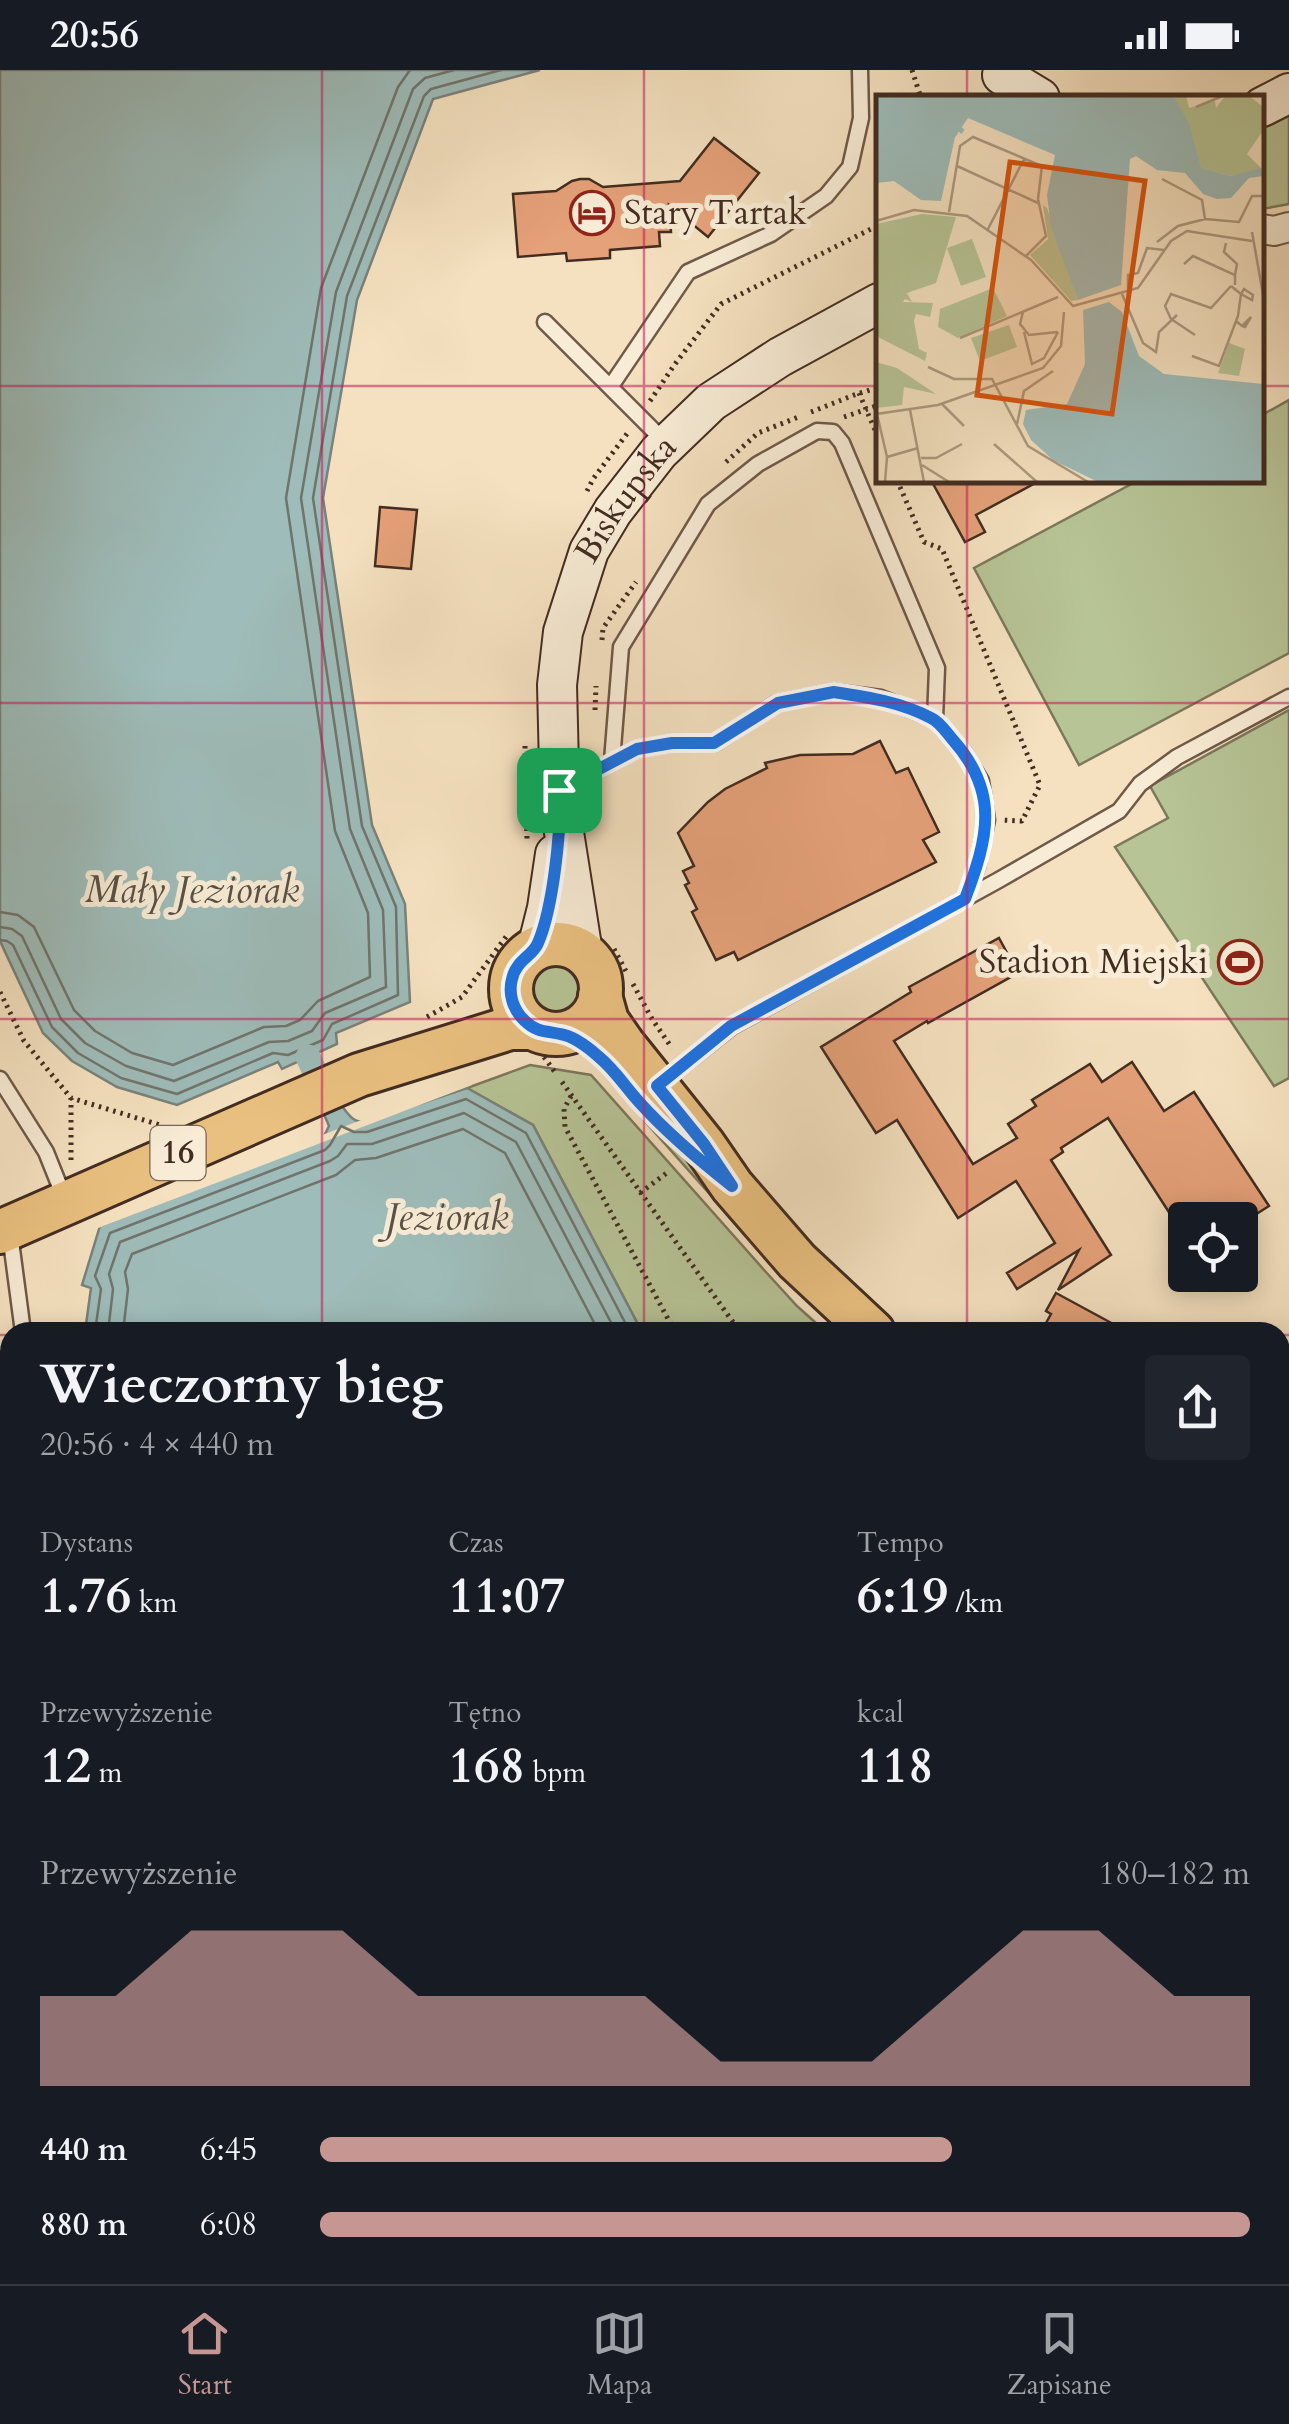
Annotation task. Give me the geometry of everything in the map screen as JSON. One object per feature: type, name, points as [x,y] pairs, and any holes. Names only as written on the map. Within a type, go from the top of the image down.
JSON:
[{"type":"main road","points":[[732,1186],[693,1155],[641,1104],[604,1060],[583,1045],[547,1031],[519,1014],[511,996],[522,949],[555,944],[583,953],[596,968],[608,1021],[732,1186],[808,1272],[862,1322]]},
{"type":"main road","name":"16","points":[[359,1075],[494,996],[522,949]]},
{"type":"main road","name":"16","points":[[4,1230],[68,1182],[290,1104],[359,1075],[510,1028],[570,1032],[588,1021],[600,996]]},
{"type":"street","points":[[1004,81],[1034,95]]},
{"type":"street","points":[[1264,105],[1289,93]]},
{"type":"street","name":"Biskupska","points":[[522,949],[552,884],[560,799],[557,685],[563,632],[589,551],[613,511],[668,444],[711,402],[794,349],[876,305]]},
{"type":"street","name":"Biskupska","points":[[560,799],[583,953]]},
{"type":"lane","points":[[611,386],[688,272],[771,234],[826,196],[850,167],[861,118],[860,70]]},
{"type":"lane","points":[[546,322],[668,444]]},
{"type":"lane","points":[[608,764],[621,647],[708,504],[758,464],[817,431],[833,432],[842,444],[937,668],[935,719]]},
{"type":"lane","points":[[560,799],[608,764],[637,749],[672,743],[714,743],[778,703],[834,692],[881,698],[935,719],[964,752],[980,782],[988,820],[965,899]]},
{"type":"lane","points":[[657,1086],[731,1026],[1119,811],[1140,784],[1177,757],[1289,697]]},
{"type":"lane","points":[[0,1079],[68,1182]]},
{"type":"lane","points":[[4,1230],[21,1322]]},
{"type":"path","points":[[912,70],[921,95]]},
{"type":"path","points":[[859,393],[876,432]]},
{"type":"path","points":[[833,432],[844,417],[876,406]]},
{"type":"path","points":[[898,482],[924,542],[942,550],[1040,784],[1022,821],[988,820]]},
{"type":"path","points":[[462,997],[522,949]]},
{"type":"path","points":[[0,992],[24,1041],[72,1098],[160,1125]]},
{"type":"path","points":[[562,1082],[733,1322]]},
{"type":"path","points":[[570,1096],[564,1109],[566,1128],[669,1322]]},
{"type":"path","points":[[68,1182],[72,1098]]},
{"type":"path","points":[[640,1193],[668,1172]]},
{"type":"green space","points":[[1289,116],[1289,204],[1264,209],[1264,128]]},
{"type":"green space","points":[[1289,400],[1289,653],[1079,765],[974,568],[1135,482],[1264,482],[1264,414]]},
{"type":"green space","name":"Stadion Miejski","points":[[1289,710],[1289,1078],[1274,1086],[1115,847],[1168,818],[1150,786]]},
{"type":"green space","points":[[556,959],[577,968],[586,989],[577,1010],[556,1019],[535,1010],[526,989],[535,968]]},
{"type":"green space","points":[[530,1065],[591,1075],[815,1322],[637,1322],[533,1125],[467,1088]]},
{"type":"green space","points":[[642,1118],[672,1143],[842,1322],[831,1322],[772,1264]]},
{"type":"water","name":"Mały Jeziorak","points":[[0,70],[540,70],[433,99],[357,300],[323,498],[372,825],[405,904],[410,1002],[336,1033],[337,1044],[282,1069],[278,1062],[177,1105],[117,1087],[72,1061],[43,1033],[0,941]]},
{"type":"water","name":"Jeziorak","points":[[467,1088],[533,1125],[637,1322],[86,1322],[91,1288],[82,1285],[100,1226],[322,1140],[329,1126],[323,1112],[341,1105],[354,1119],[365,1122]]},
{"type":"pier","points":[[466,1083],[472,1085],[93,1230],[98,1221]]},
{"type":"building","name":"Stary Tartak","points":[[714,138],[759,173],[708,237],[669,205],[671,232],[659,232],[660,246],[610,250],[610,258],[567,261],[566,253],[518,257],[513,194],[556,191],[580,179],[603,187],[680,181]]},
{"type":"building","points":[[932,482],[1037,482],[976,515],[985,532],[965,542]]},
{"type":"building","points":[[380,507],[417,510],[411,569],[375,566]]},
{"type":"building","points":[[880,741],[896,773],[908,768],[939,832],[923,840],[936,862],[738,960],[734,952],[716,960],[692,912],[697,909],[683,871],[694,866],[678,833],[708,802],[767,768],[765,763],[800,755],[853,754]]},
{"type":"building","points":[[999,938],[1018,973],[894,1041],[973,1164],[1017,1138],[1008,1124],[1036,1106],[1032,1100],[1090,1064],[1102,1082],[1132,1062],[1164,1111],[1194,1092],[1269,1206],[1258,1213],[1258,1202],[1168,1202],[1168,1211],[1108,1118],[1061,1148],[1063,1152],[1051,1160],[1111,1255],[1058,1290],[1079,1250],[1017,1289],[1007,1273],[1055,1243],[1016,1181],[958,1218],[897,1120],[876,1133],[821,1047],[911,992],[909,987]]},
{"type":"building","points":[[1056,1293],[1110,1322],[1047,1322],[1051,1314],[1046,1311]]},
{"type":"waterway","points":[[308,1057],[328,1099]]},
{"type":"place","name":"Stary Tartak","points":[[592,213]]},
{"type":"place","name":"Stadion Miejski","points":[[1240,962]]},
{"type":"route","points":[[834,692],[881,698],[935,719],[964,752],[980,782],[988,820],[965,899],[731,1026],[657,1086],[732,1186],[693,1155],[641,1104],[604,1060],[561,1034],[533,1028],[514,1006],[512,978],[521,960],[536,948],[548,908],[559,790],[637,749],[672,743],[714,743],[778,703],[834,692]]}]
